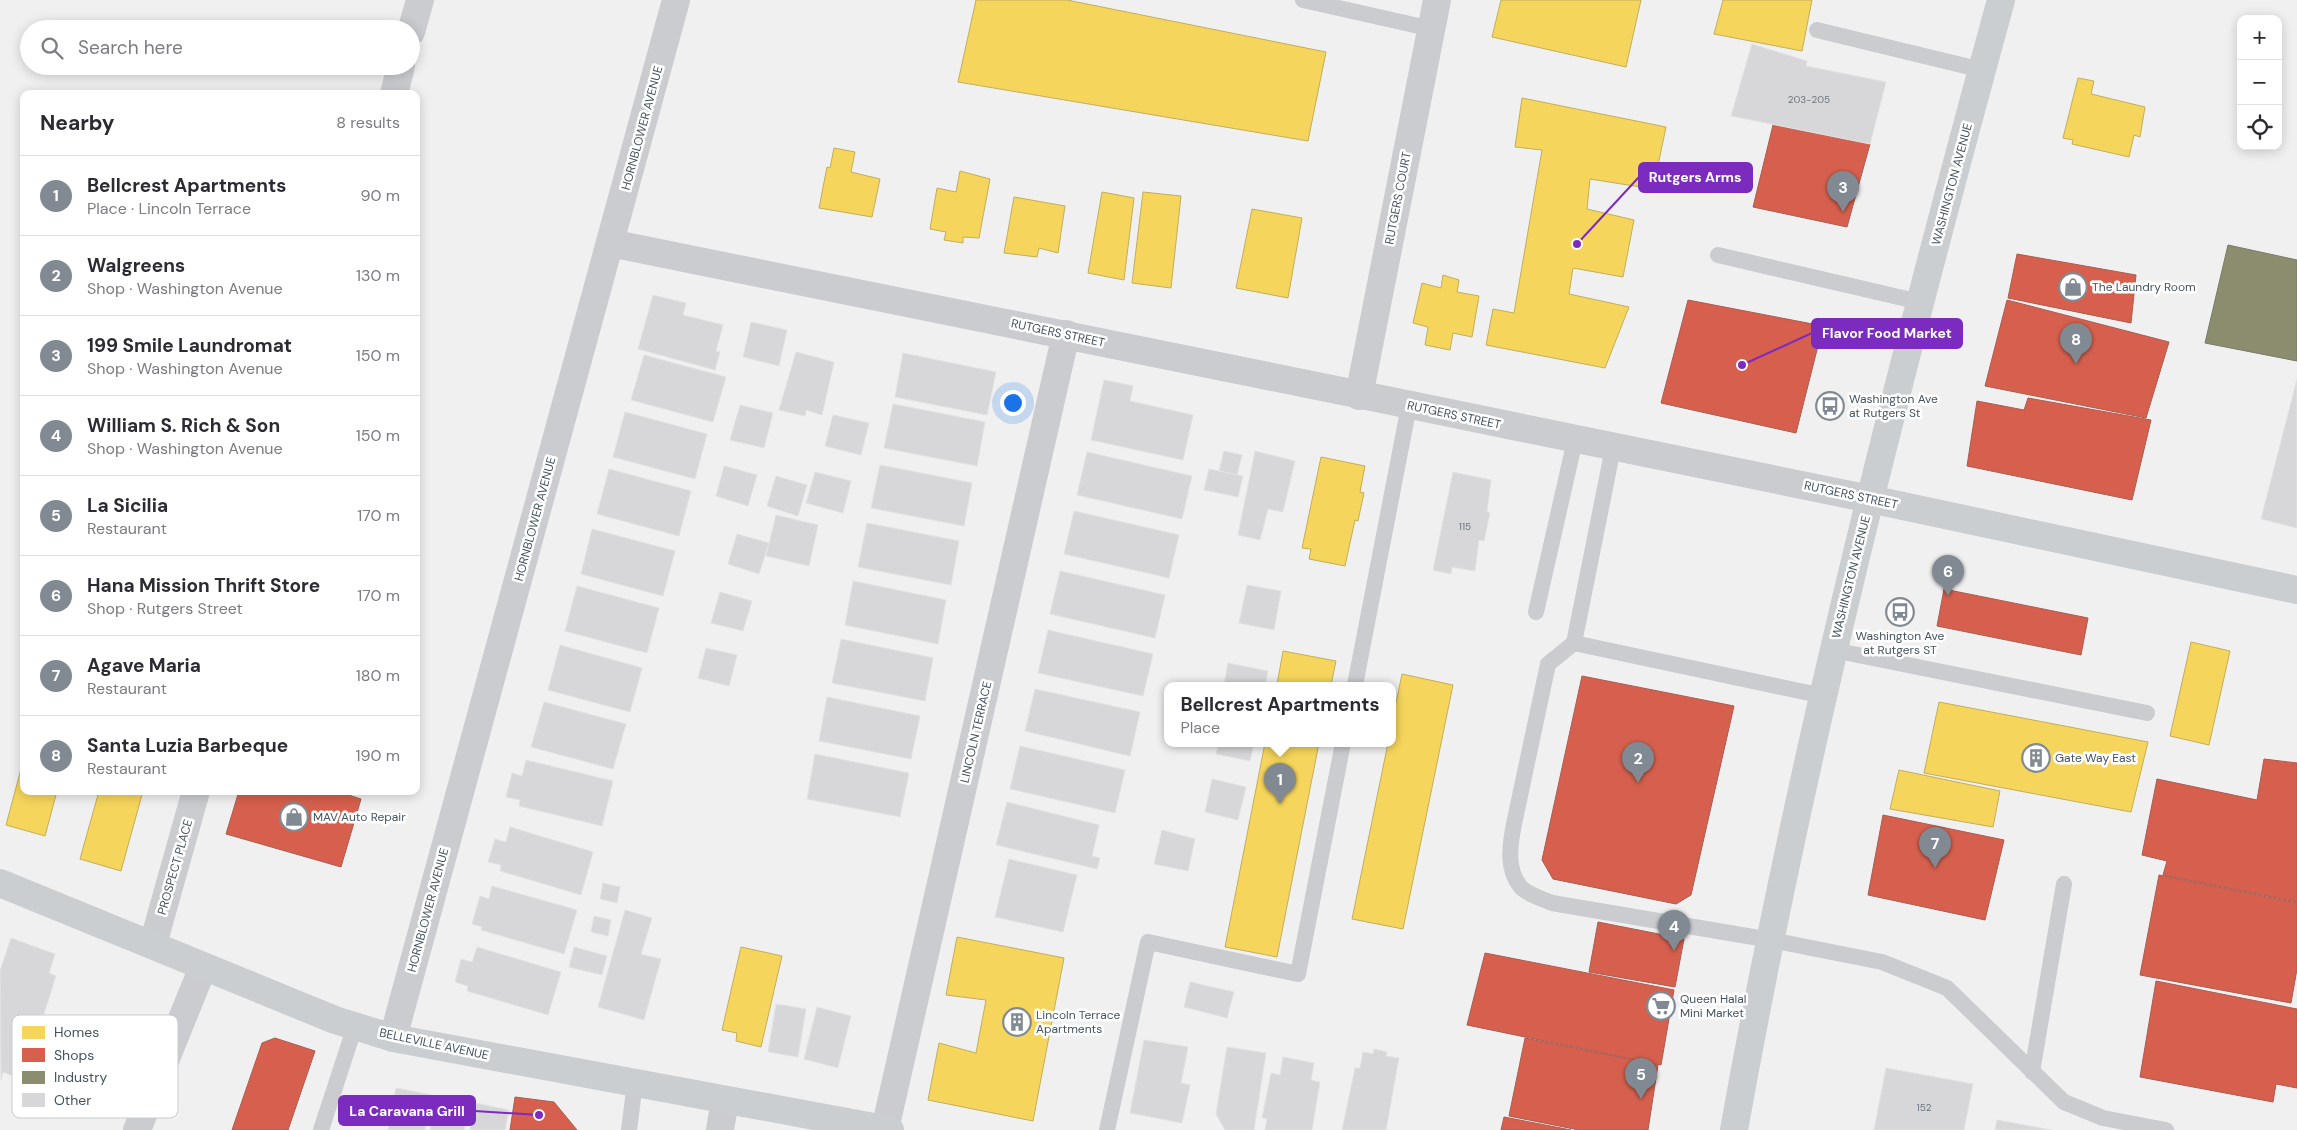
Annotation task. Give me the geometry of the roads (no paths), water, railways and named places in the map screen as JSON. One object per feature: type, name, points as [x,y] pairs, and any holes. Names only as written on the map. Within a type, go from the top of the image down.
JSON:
[{"type":"main road","name":"WASHINGTON AVENUE","points":[[1734,1130],[1771,940],[1833,650],[1920,302],[2001,0]]},
{"type":"main road","name":"RUTGERS STREET","points":[[1870,499],[2297,590]]},
{"type":"main road","name":"BELLEVILLE AVENUE","points":[[0,883],[153,944],[203,967],[355,1026],[393,1038],[887,1130]]},
{"type":"street","points":[[414,20],[420,0]]},
{"type":"street","name":"HORNBLOWER AVENUE","points":[[393,1038],[676,0]]},
{"type":"street","name":"RUTGERS COURT","points":[[1359,396],[1437,0]]},
{"type":"street","points":[[395,90],[399,75]]},
{"type":"street","name":"RUTGERS STREET","points":[[610,244],[1066,334],[1359,396],[1870,499]]},
{"type":"street","name":"LINCOLN TERRACE","points":[[887,1130],[1066,334]]},
{"type":"street","name":"PROSPECT PLACE","points":[[153,944],[195,795]]},
{"type":"street","points":[[178,1029],[203,967]]},
{"type":"street","points":[[720,1130],[725,1100]]},
{"type":"street","points":[[137,1130],[142,1118]]},
{"type":"lane","points":[[1303,0],[1432,29]]},
{"type":"lane","points":[[1816,30],[1982,70]]},
{"type":"lane","points":[[1718,255],[1920,302]]},
{"type":"lane","points":[[1356,682],[1409,406]]},
{"type":"lane","points":[[1536,612],[1575,440]]},
{"type":"lane","points":[[1613,448],[1574,643],[1548,664],[1509,847],[1512,870],[1520,887],[1552,903],[1771,940],[1882,962],[1947,988],[2064,1102],[2103,1118],[2166,1130]]},
{"type":"lane","points":[[1574,643],[1823,696]]},
{"type":"lane","points":[[1833,650],[2147,713]]},
{"type":"lane","points":[[1107,1130],[1148,942],[1298,974],[1342,747]]},
{"type":"lane","points":[[2032,1072],[2064,884]]},
{"type":"lane","points":[[321,1130],[355,1026]]},
{"type":"lane","points":[[629,1130],[635,1083]]},
{"type":"place","name":"199 Smile Laundromat","points":[[1843,212]]},
{"type":"place","name":"Rutgers Arms","points":[[1577,244]]},
{"type":"place","name":"The Laundry Room","points":[[2073,287]]},
{"type":"place","name":"Santa Luzia Barbeque","points":[[2076,364]]},
{"type":"place","name":"Flavor Food Market","points":[[1742,365]]},
{"type":"place","name":"Washington Ave at Rutgers St","points":[[1830,406]]},
{"type":"place","name":"Hana Mission Thrift Store","points":[[1948,596]]},
{"type":"place","name":"Washington Ave at Rutgers ST","points":[[1900,612]]},
{"type":"place","name":"Gate Way East","points":[[2036,758]]},
{"type":"place","name":"Walgreens","points":[[1638,783]]},
{"type":"place","name":"Bellcrest Apartments","points":[[1280,804]]},
{"type":"place","name":"MAV Auto Repair","points":[[294,817]]},
{"type":"place","name":"Agave Maria","points":[[1935,868]]},
{"type":"place","name":"William S. Rich & Son","points":[[1674,951]]},
{"type":"place","name":"Queen Halal Mini Market","points":[[1661,1006]]},
{"type":"place","name":"Lincoln Terrace Apartments","points":[[1017,1022]]},
{"type":"place","name":"La Sicilia","points":[[1641,1099]]},
{"type":"place","name":"La Caravana Grill","points":[[539,1115]]}]
